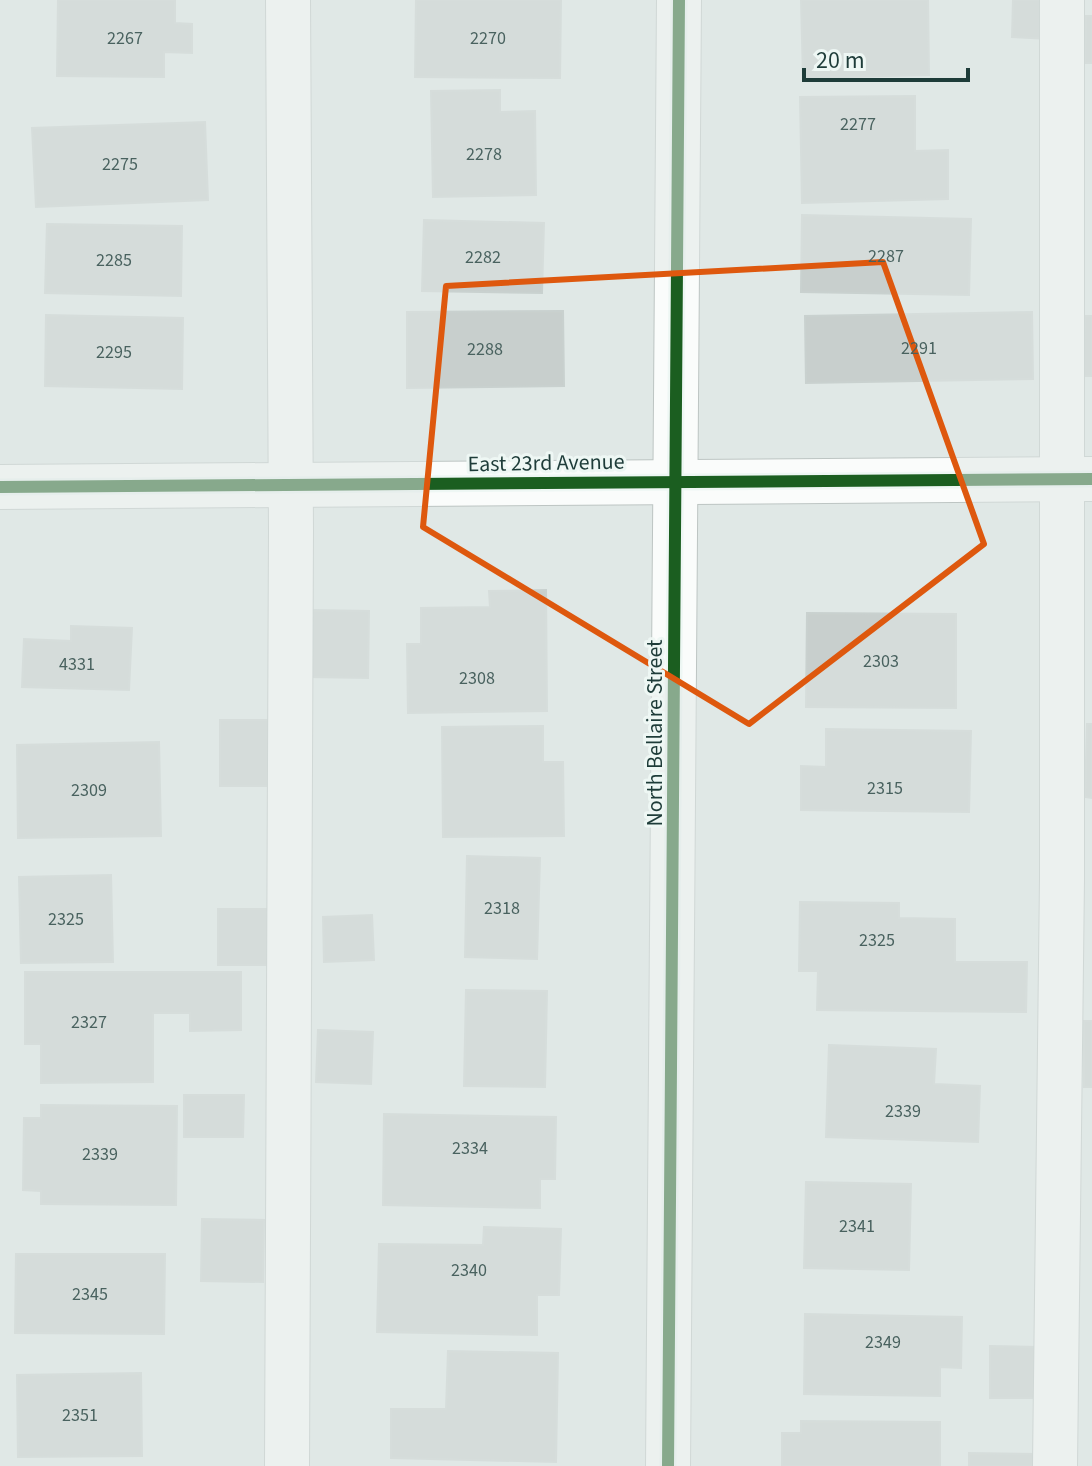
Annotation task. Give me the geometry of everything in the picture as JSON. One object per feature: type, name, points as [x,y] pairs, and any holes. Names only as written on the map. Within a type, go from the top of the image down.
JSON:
[{"type":"street","points":[[287,1466],[291,486],[288,0]]},
{"type":"street","name":"North Bellaire Street","points":[[668,1466],[679,0]]},
{"type":"street","points":[[1055,1466],[1062,879],[1077,479],[1062,0]]},
{"type":"street","name":"East 23rd Avenue","points":[[0,487],[1077,479]]},
{"type":"highlighted area","points":[[883,262],[984,544],[749,724],[423,527],[446,286]]},
{"type":"building","points":[[58,0],[175,0],[175,23],[192,24],[192,53],[164,52],[164,77],[57,76]]},
{"type":"building","points":[[416,0],[561,0],[560,78],[415,77]]},
{"type":"building","points":[[801,0],[928,0],[929,75],[803,78]]},
{"type":"building","points":[[1013,0],[1051,0],[1049,39],[1012,37]]},
{"type":"building","points":[[1086,16],[1092,16],[1092,63],[1085,63]]},
{"type":"building","points":[[500,90],[500,112],[535,111],[536,195],[433,197],[431,91]]},
{"type":"building","points":[[915,96],[915,151],[948,150],[948,199],[802,203],[800,97]]},
{"type":"building","points":[[205,122],[208,200],[36,207],[32,128]]},
{"type":"building","points":[[802,215],[971,219],[969,295],[801,292]]},
{"type":"building","points":[[424,220],[544,223],[542,293],[422,291]]},
{"type":"building","points":[[47,224],[182,226],[181,296],[45,293]]},
{"type":"building","points":[[563,311],[564,386],[407,388],[407,312]]},
{"type":"building","points":[[1032,312],[1033,379],[806,383],[805,316]]},
{"type":"building","points":[[46,315],[183,318],[182,389],[45,386]]},
{"type":"building","points":[[1085,316],[1092,316],[1092,376],[1083,376]]},
{"type":"building","points":[[546,590],[547,711],[408,713],[407,644],[421,644],[421,608],[490,607],[489,591]]},
{"type":"building","points":[[311,610],[369,611],[368,678],[310,677]]},
{"type":"building","points":[[807,613],[956,614],[956,708],[806,707]]},
{"type":"building","points":[[71,626],[132,628],[129,690],[22,687],[24,639],[71,641]]},
{"type":"building","points":[[220,720],[275,720],[274,786],[220,786]]},
{"type":"building","points":[[1087,724],[1092,724],[1092,798],[1085,797]]},
{"type":"building","points":[[543,726],[543,762],[563,762],[564,836],[443,837],[442,727]]},
{"type":"building","points":[[826,729],[971,731],[969,812],[801,810],[801,766],[826,767]]},
{"type":"building","points":[[159,742],[161,836],[18,838],[17,745]]},
{"type":"building","points":[[467,856],[540,858],[537,959],[465,957]]},
{"type":"building","points":[[111,875],[113,962],[21,963],[19,877]]},
{"type":"building","points":[[800,902],[899,903],[899,918],[955,919],[955,962],[1027,962],[1026,1012],[817,1010],[818,971],[799,971]]},
{"type":"building","points":[[218,909],[281,909],[280,965],[218,965]]},
{"type":"building","points":[[372,915],[374,960],[324,962],[323,917]]},
{"type":"building","points":[[25,972],[241,972],[241,1030],[190,1031],[190,1013],[153,1013],[153,1082],[41,1083],[41,1044],[25,1044]]},
{"type":"building","points":[[466,990],[547,991],[545,1087],[464,1086]]},
{"type":"building","points":[[1084,1021],[1092,1021],[1092,1087],[1084,1087]]},
{"type":"building","points":[[318,1030],[373,1032],[371,1084],[316,1082]]},
{"type":"building","points":[[829,1045],[936,1049],[934,1084],[980,1086],[978,1142],[826,1137]]},
{"type":"building","points":[[184,1095],[244,1095],[243,1137],[184,1137]]},
{"type":"building","points":[[41,1105],[177,1106],[176,1205],[41,1204],[41,1191],[23,1190],[24,1118],[41,1118]]},
{"type":"building","points":[[384,1114],[556,1117],[555,1179],[540,1179],[540,1208],[383,1205]]},
{"type":"building","points":[[806,1182],[911,1184],[909,1270],[804,1268]]},
{"type":"building","points":[[202,1219],[264,1220],[263,1282],[201,1281]]},
{"type":"building","points":[[484,1227],[561,1229],[559,1295],[537,1295],[537,1335],[377,1332],[379,1244],[483,1245]]},
{"type":"building","points":[[16,1254],[165,1254],[164,1334],[15,1333]]},
{"type":"building","points":[[805,1314],[962,1317],[961,1368],[940,1367],[940,1396],[804,1394]]},
{"type":"building","points":[[990,1346],[1035,1347],[1034,1398],[990,1398]]},
{"type":"building","points":[[448,1351],[558,1353],[556,1462],[391,1458],[391,1409],[446,1409]]},
{"type":"building","points":[[141,1373],[142,1456],[18,1457],[17,1375]]},
{"type":"building","points":[[801,1421],[940,1422],[940,1466],[782,1466],[782,1433],[801,1433]]},
{"type":"building","points":[[969,1453],[1036,1454],[1036,1466],[969,1466]]},
{"type":"cycle path","points":[[668,1466],[679,0]]},
{"type":"cycle path","points":[[0,487],[1092,479]]}]
